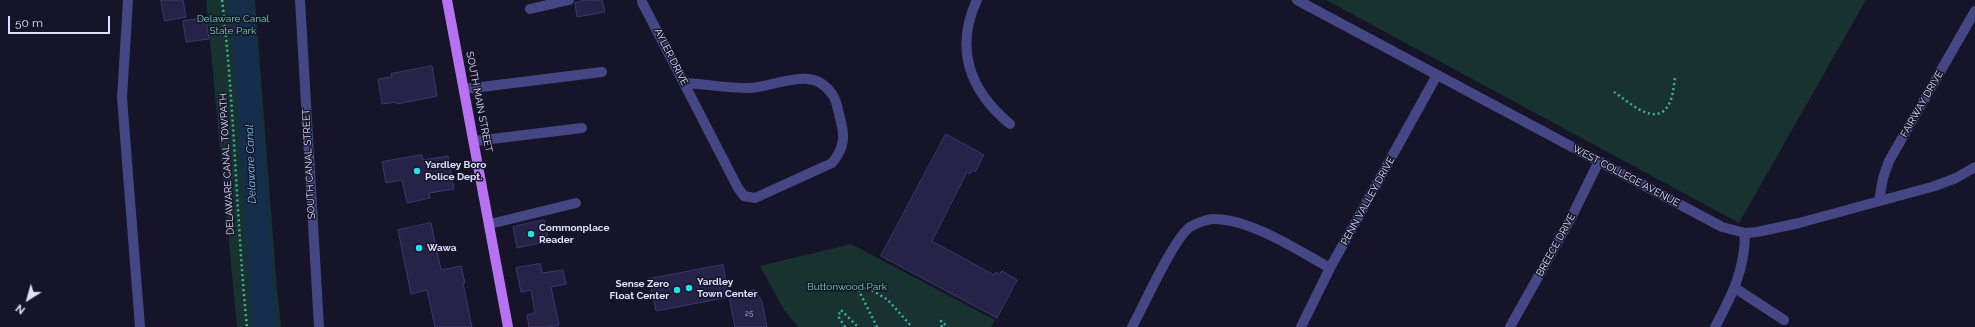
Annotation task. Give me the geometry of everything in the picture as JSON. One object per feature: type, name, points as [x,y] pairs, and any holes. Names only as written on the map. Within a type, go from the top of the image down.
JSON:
[{"type":"main road","name":"SOUTH MAIN STREET","points":[[447,0],[475,141],[508,327]]},
{"type":"street","points":[[128,0],[122,98],[140,327]]},
{"type":"street","name":"SOUTH CANAL STREET","points":[[300,0],[319,327]]},
{"type":"street","points":[[530,8],[569,0]]},
{"type":"street","name":"AYLER DRIVE","points":[[642,0],[684,83],[738,188],[744,196],[755,198],[832,163],[839,155],[844,134],[833,95],[821,82],[801,77],[772,85],[748,88],[684,83]]},
{"type":"street","points":[[976,0],[967,30],[966,54],[972,79],[981,95],[1010,124]]},
{"type":"street","name":"WEST COLLEGE AVENUE","points":[[1297,0],[1722,227],[1745,233],[1757,232],[1799,223],[1935,186],[1956,178],[1975,167]]},
{"type":"street","name":"FAIRWAY DRIVE","points":[[1879,201],[1883,178],[1889,161],[1975,11]]},
{"type":"street","points":[[465,89],[602,72]]},
{"type":"street","name":"PENN VALLEY DRIVE","points":[[1301,327],[1330,268],[1437,75]]},
{"type":"street","points":[[475,141],[582,128]]},
{"type":"street","name":"BREECE DRIVE","points":[[1510,327],[1571,218],[1599,161]]},
{"type":"street","points":[[490,224],[576,203]]},
{"type":"street","points":[[1132,327],[1172,251],[1189,228],[1211,219],[1233,221],[1268,235],[1330,268]]},
{"type":"street","points":[[1715,327],[1735,288],[1742,268],[1745,251],[1745,233]]},
{"type":"street","points":[[1735,288],[1784,320]]},
{"type":"path","name":"DELAWARE CANAL TOWPATH","points":[[222,0],[228,45],[241,262],[247,327]]},
{"type":"path","points":[[1614,92],[1646,114],[1657,114],[1665,110],[1670,103],[1675,76]]},
{"type":"path","points":[[877,327],[859,290],[867,287],[888,300],[912,327]]},
{"type":"path","points":[[845,327],[838,316],[841,310],[858,327]]},
{"type":"path","points":[[942,327],[941,321],[948,327]]},
{"type":"green space","name":"Delaware Canal State Park","points":[[206,0],[255,0],[281,327],[237,327]]},
{"type":"green space","points":[[1326,0],[1866,0],[1739,223]]},
{"type":"green space","name":"Buttonwood Park","points":[[851,244],[995,320],[991,327],[798,327],[784,310],[760,266]]},
{"type":"water","name":"Delaware Canal","points":[[228,0],[254,0],[277,327],[252,327],[236,88]]},
{"type":"building","points":[[161,0],[183,0],[186,17],[165,21]]},
{"type":"building","points":[[585,0],[602,0],[605,12],[577,17],[575,3]]},
{"type":"building","points":[[206,18],[209,39],[186,42],[183,21]]},
{"type":"building","points":[[432,66],[437,96],[397,104],[396,102],[382,104],[378,79],[392,77],[391,74]]},
{"type":"building","points":[[946,134],[984,155],[975,172],[972,170],[970,174],[967,172],[932,241],[994,275],[996,272],[999,274],[1002,271],[1017,280],[997,318],[881,256]]},
{"type":"building","name":"Yardley Boro Police Dept.","points":[[422,155],[423,160],[448,156],[454,189],[429,193],[430,198],[407,203],[402,180],[386,183],[382,162]]},
{"type":"building","name":"Commonplace Reader","points":[[544,220],[549,241],[517,248],[513,227]]},
{"type":"building","name":"Wawa","points":[[431,223],[441,270],[461,266],[472,327],[435,327],[427,290],[411,294],[398,230]]},
{"type":"building","points":[[540,264],[542,273],[563,270],[566,284],[551,287],[559,325],[548,327],[529,327],[527,315],[535,313],[531,290],[521,292],[516,268]]},
{"type":"building","name":"Yardley Town Center","points":[[723,265],[729,297],[656,311],[649,279]]},
{"type":"building","name":"Yardley Town Center","points":[[755,290],[762,302],[767,327],[735,327],[729,297]]},
{"type":"place","name":"Yardley Boro Police Dept.","points":[[417,171]]},
{"type":"place","name":"Commonplace Reader","points":[[531,234]]},
{"type":"place","name":"Wawa","points":[[419,248]]},
{"type":"place","name":"Yardley Town Center","points":[[689,288]]},
{"type":"place","name":"Sense Zero Float Center","points":[[677,290]]}]
